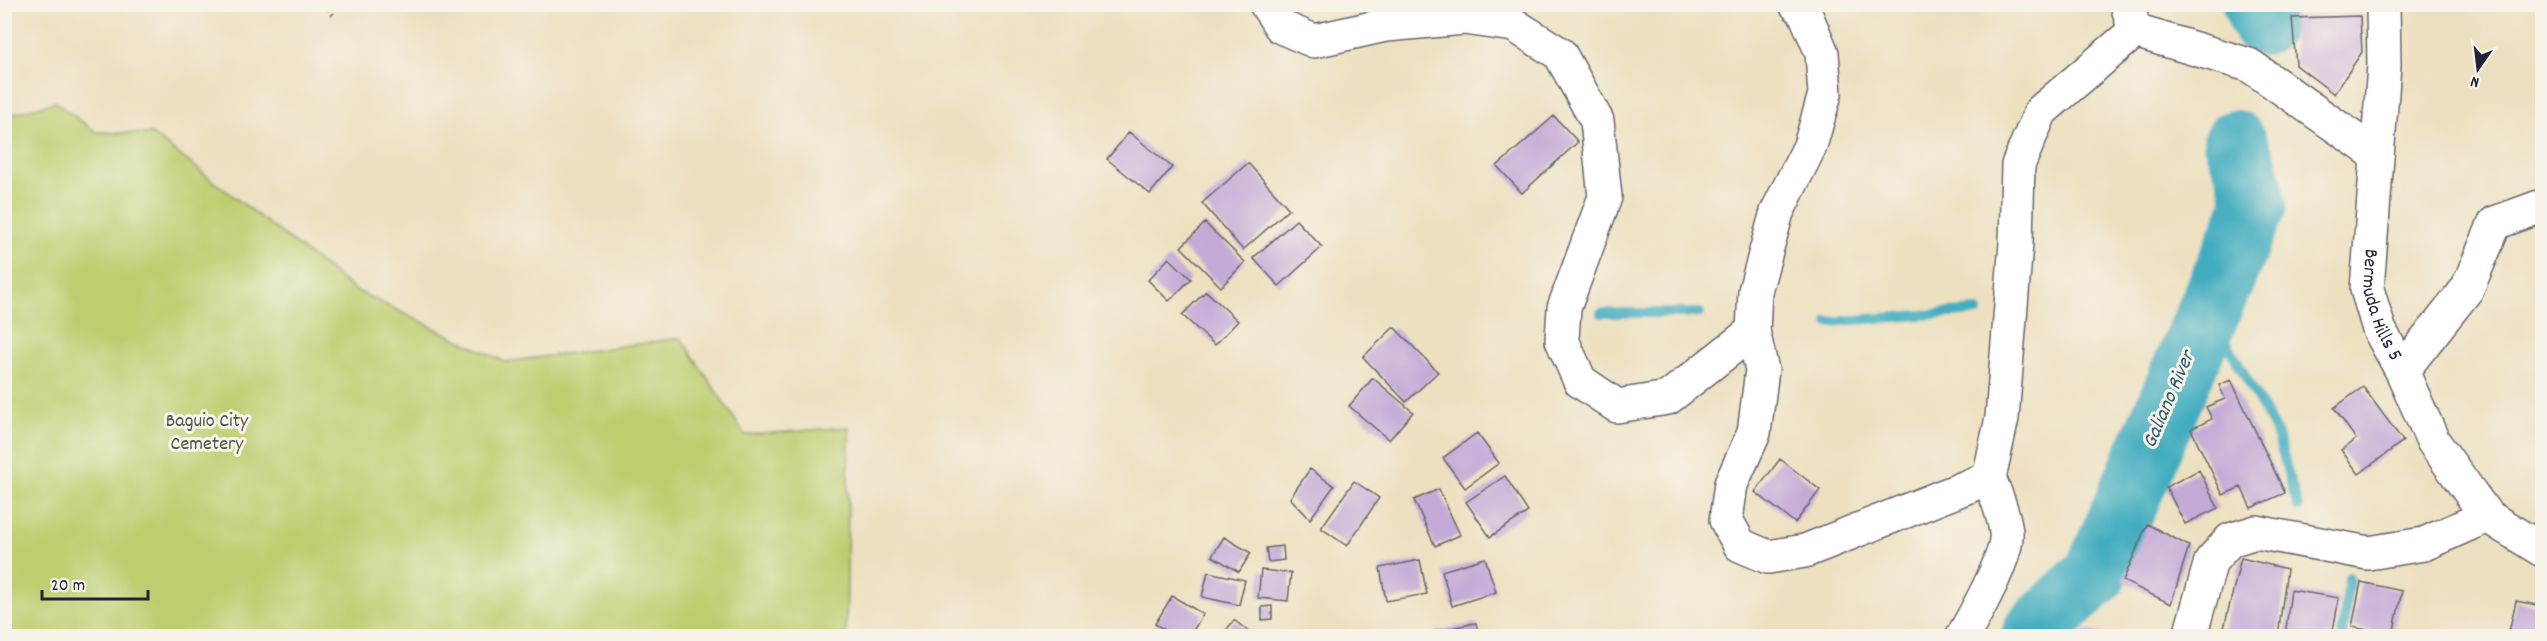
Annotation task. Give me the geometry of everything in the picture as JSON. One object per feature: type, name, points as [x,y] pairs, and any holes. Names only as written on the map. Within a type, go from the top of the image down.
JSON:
[{"type":"street","points":[[1266,4],[1281,27],[1314,41],[1386,25],[1464,18],[1514,25],[1560,54],[1597,122],[1605,197],[1564,308],[1562,340],[1580,381],[1617,406],[1668,398],[1752,332]]},
{"type":"street","points":[[1796,4],[1805,13],[1822,53],[1825,94],[1810,146],[1777,212],[1755,291],[1752,332],[1762,370],[1754,433],[1731,484],[1726,520],[1740,545],[1768,557],[1804,551],[1989,478]]},
{"type":"street","name":"Bermuda Hills 5","points":[[2383,4],[2384,66],[2367,289],[2379,329],[2402,371],[2433,441],[2487,516],[2542,550]]},
{"type":"street","points":[[1963,636],[1995,576],[2007,534],[1989,478],[2002,418],[2016,243],[2018,165],[2041,111],[2131,18],[2249,65],[2376,155]]},
{"type":"street","points":[[2402,371],[2467,289],[2495,223],[2542,206]]},
{"type":"street","points":[[2190,636],[2211,561],[2230,540],[2256,532],[2368,554],[2424,544],[2487,516]]},
{"type":"path","points":[[325,4],[334,16]]},
{"type":"green space","name":"Baguio City Cemetery","points":[[55,102],[96,132],[152,134],[355,290],[505,362],[681,338],[745,435],[849,427],[846,636],[5,636],[5,116]]},
{"type":"building","points":[[2360,16],[2362,52],[2334,94],[2296,65],[2292,18]]},
{"type":"building","points":[[1554,116],[1578,142],[1522,193],[1497,166]]},
{"type":"building","points":[[1129,132],[1172,167],[1150,194],[1107,159]]},
{"type":"building","points":[[1248,163],[1289,209],[1243,250],[1202,203]]},
{"type":"building","points":[[1296,220],[1322,247],[1279,286],[1253,258]]},
{"type":"building","points":[[1205,223],[1245,262],[1221,287],[1181,247]]},
{"type":"building","points":[[1169,258],[1191,279],[1169,301],[1148,280]]},
{"type":"building","points":[[1206,291],[1238,321],[1215,345],[1182,315]]},
{"type":"building","points":[[1394,327],[1438,372],[1406,402],[1363,357]]},
{"type":"building","points":[[1373,378],[1413,412],[1389,440],[1349,406]]},
{"type":"building","points":[[2231,380],[2285,493],[2251,508],[2241,487],[2223,495],[2191,429],[2212,419],[2206,407],[2225,399],[2219,385]]},
{"type":"building","points":[[2363,387],[2403,441],[2359,474],[2341,450],[2356,439],[2334,408]]},
{"type":"building","points":[[1477,433],[1499,463],[1465,488],[1443,458]]},
{"type":"building","points":[[1780,459],[1820,490],[1795,523],[1755,492]]},
{"type":"building","points":[[1310,469],[1334,486],[1310,519],[1290,498]]},
{"type":"building","points":[[2199,470],[2218,508],[2185,524],[2166,487]]},
{"type":"building","points":[[1505,476],[1528,512],[1490,537],[1466,502]]},
{"type":"building","points":[[1354,481],[1379,498],[1347,546],[1321,528]]},
{"type":"building","points":[[1439,489],[1460,535],[1435,546],[1414,500]]},
{"type":"building","points":[[2147,524],[2189,546],[2171,604],[2123,581]]},
{"type":"building","points":[[1224,537],[1251,553],[1239,572],[1212,556]]},
{"type":"building","points":[[1283,546],[1284,560],[1268,562],[1266,548]]},
{"type":"building","points":[[1485,558],[1496,592],[1452,606],[1442,571]]},
{"type":"building","points":[[2241,558],[2287,569],[2278,636],[2222,636]]},
{"type":"building","points":[[1420,560],[1427,594],[1386,601],[1380,568]]},
{"type":"building","points":[[1261,570],[1291,573],[1288,601],[1258,598]]},
{"type":"building","points":[[1208,572],[1245,580],[1239,605],[1202,597]]},
{"type":"building","points":[[2361,582],[2402,591],[2393,635],[2352,627]]},
{"type":"building","points":[[2291,590],[2339,598],[2332,636],[2285,636]]},
{"type":"building","points":[[1172,596],[1203,614],[1190,636],[1175,636],[1155,624]]},
{"type":"building","points":[[2516,601],[2542,606],[2542,636],[2508,636]]},
{"type":"building","points":[[1272,606],[1272,619],[1262,620],[1262,607]]},
{"type":"building","points":[[1234,620],[1253,635],[1222,636]]},
{"type":"building","points":[[1476,623],[1479,636],[1437,636],[1436,631]]},
{"type":"building","points":[[2086,630],[2108,636],[2080,636]]},
{"type":"waterway","name":"Galiano River","points":[[2254,4],[2263,24]]},
{"type":"waterway","name":"Galiano River","points":[[2033,636],[2035,631],[2096,573],[2255,204],[2247,170],[2235,142]]},
{"type":"waterway","points":[[2209,310],[2277,434],[2298,507]]},
{"type":"waterway","points":[[1828,322],[1978,311]]},
{"type":"waterway","points":[[1601,313],[1700,313]]},
{"type":"waterway","points":[[2342,636],[2349,577]]}]
